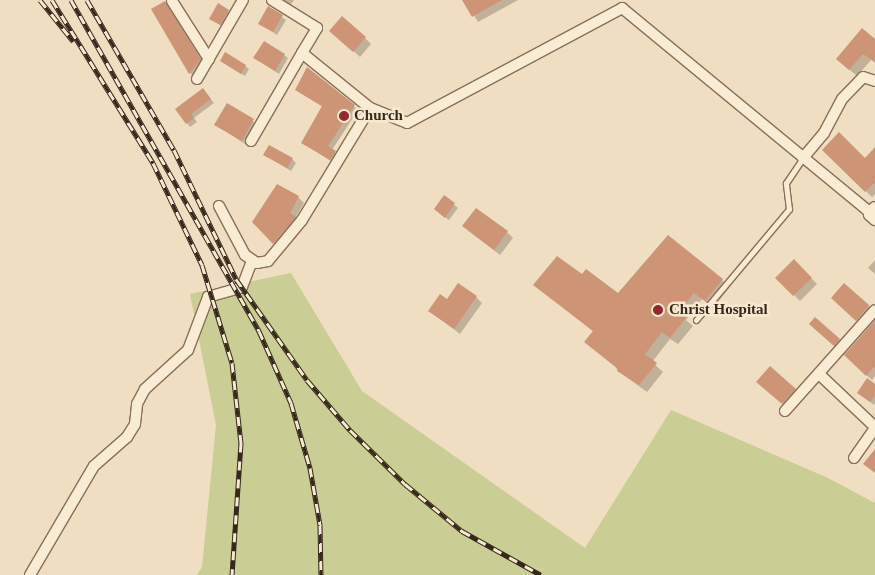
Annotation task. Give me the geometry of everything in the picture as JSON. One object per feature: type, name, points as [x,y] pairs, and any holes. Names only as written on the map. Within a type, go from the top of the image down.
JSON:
[{"type":"street","points":[[197,79],[243,0]]},
{"type":"street","points":[[251,141],[316,28],[272,0]]},
{"type":"street","points":[[172,1],[209,59]]},
{"type":"street","points":[[302,53],[370,108],[407,123],[622,8],[804,158],[874,213]]},
{"type":"street","points":[[804,158],[824,133],[842,99],[863,77],[875,81]]},
{"type":"street","points":[[219,206],[246,256],[252,261],[262,264],[268,261],[283,246],[370,108]]},
{"type":"street","points":[[30,575],[94,466],[127,437],[135,424],[137,404],[145,389],[188,350],[208,296],[242,287],[252,261]]},
{"type":"street","points":[[785,411],[875,310]]},
{"type":"street","points":[[819,374],[875,428],[854,458]]},
{"type":"lane","points":[[696,320],[789,209],[786,183],[804,158]]},
{"type":"green space","points":[[291,273],[362,391],[585,548],[671,410],[828,478],[875,503],[875,575],[197,575],[202,567],[216,425],[190,294]]},
{"type":"building","points":[[462,0],[502,0],[472,17]]},
{"type":"building","points":[[165,1],[201,59],[189,74],[151,9]]},
{"type":"building","points":[[218,3],[229,10],[220,25],[209,19]]},
{"type":"building","points":[[268,6],[283,15],[273,32],[258,24]]},
{"type":"building","points":[[342,16],[366,37],[353,52],[329,31]]},
{"type":"building","points":[[862,28],[875,39],[875,62],[863,54],[849,70],[836,59]]},
{"type":"building","points":[[264,41],[285,54],[275,71],[253,58]]},
{"type":"building","points":[[225,52],[246,65],[241,74],[220,61]]},
{"type":"building","points":[[307,67],[355,105],[328,146],[336,151],[330,160],[301,143],[322,106],[295,90]]},
{"type":"building","points":[[203,88],[211,99],[191,114],[194,118],[186,124],[175,109]]},
{"type":"building","points":[[227,103],[254,119],[242,141],[214,125]]},
{"type":"building","points":[[839,132],[865,158],[875,147],[875,182],[865,192],[822,150]]},
{"type":"building","points":[[269,145],[293,158],[287,168],[263,155]]},
{"type":"building","points":[[277,184],[299,196],[290,213],[296,217],[273,244],[252,222]]},
{"type":"building","points":[[444,195],[455,203],[445,218],[434,209]]},
{"type":"building","points":[[476,208],[508,231],[494,250],[462,226]]},
{"type":"building","points":[[668,235],[723,279],[705,301],[694,293],[679,312],[686,318],[670,338],[662,332],[645,354],[657,363],[639,385],[617,371],[618,369],[584,342],[593,331],[533,285],[557,256],[582,274],[586,269],[618,293]]},
{"type":"building","points":[[794,259],[812,278],[793,296],[775,278]]},
{"type":"building","points":[[458,283],[477,296],[454,329],[428,311],[440,294],[447,299]]},
{"type":"building","points":[[844,283],[869,305],[856,321],[831,298]]},
{"type":"building","points":[[815,317],[840,339],[834,346],[809,324]]},
{"type":"building","points":[[875,320],[875,366],[866,376],[844,355]]},
{"type":"building","points":[[770,366],[796,389],[782,404],[756,382]]},
{"type":"building","points":[[867,378],[875,384],[875,395],[870,402],[857,393]]},
{"type":"building","points":[[875,449],[875,473],[863,464]]},
{"type":"railway","points":[[40,0],[73,41]]},
{"type":"railway","points":[[52,0],[153,163],[202,265],[232,363],[241,443],[232,575]]},
{"type":"railway","points":[[71,0],[259,331],[291,403],[310,468],[320,525],[321,575]]},
{"type":"railway","points":[[87,0],[174,150],[236,279],[307,380],[350,430],[405,484],[462,531],[541,575]]},
{"type":"place","name":"Church","points":[[344,116]]},
{"type":"place","name":"Christ Hospital","points":[[658,310]]}]
